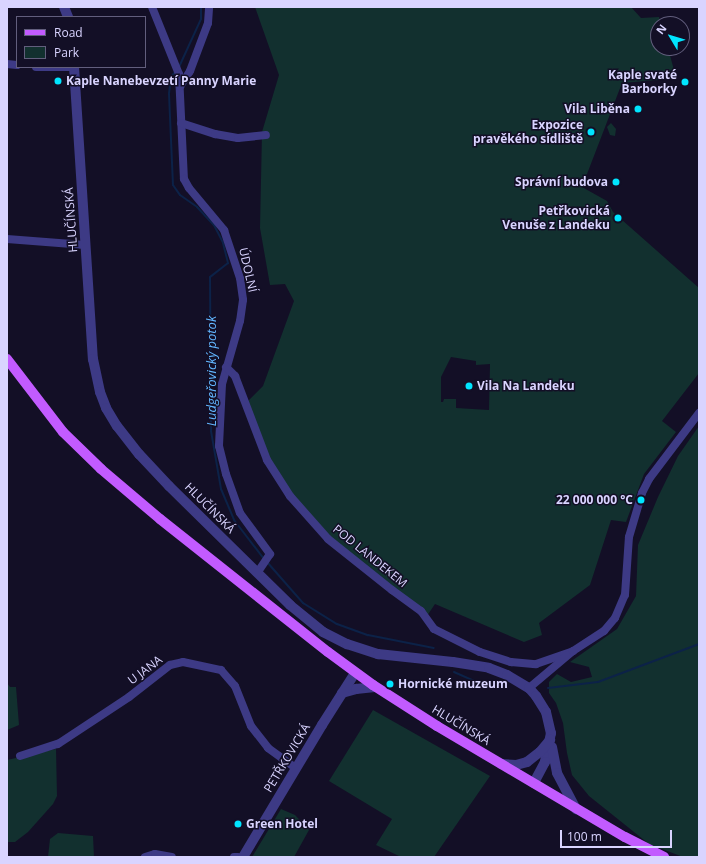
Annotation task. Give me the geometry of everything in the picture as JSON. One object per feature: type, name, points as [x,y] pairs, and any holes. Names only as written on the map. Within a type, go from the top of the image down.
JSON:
[{"type":"main road","name":"HLUČÍNSKÁ","points":[[7,359],[58,427],[101,469],[245,588],[355,673],[437,726],[576,809],[641,846],[664,857]]},
{"type":"street","name":"ÚDOLNÍ","points":[[152,7],[179,74],[182,168],[184,179],[189,188],[224,230],[236,263],[243,294],[240,321],[222,384],[219,439],[221,455],[240,513],[270,554],[266,562],[257,573]]},
{"type":"street","points":[[180,87],[190,71],[208,23],[209,7]]},
{"type":"street","name":"HLUČÍNSKÁ","points":[[74,68],[93,359],[100,392],[106,408],[117,426],[139,454],[257,573],[301,616],[323,632],[347,644],[378,654],[453,662],[489,668],[508,675],[529,688],[540,700],[551,728],[551,739],[545,762],[534,783]]},
{"type":"street","points":[[181,123],[215,134],[238,138],[266,135]]},
{"type":"street","points":[[7,239],[86,244]]},
{"type":"street","name":"POD LANDEKEM","points":[[226,367],[235,376],[267,460],[290,496],[328,538],[392,590],[421,611],[434,629],[480,652],[511,662],[536,664],[573,651]]},
{"type":"street","name":"POD LANDEKEM","points":[[529,688],[573,651],[604,630],[615,618],[624,594],[629,537],[642,493],[649,479],[699,413]]},
{"type":"street","name":"U JANA","points":[[20,756],[58,744],[129,697],[170,665],[183,662],[221,670],[235,686],[251,726],[268,748],[296,768]]},
{"type":"street","name":"PETŘKOVICKÁ","points":[[243,857],[355,673]]},
{"type":"street","points":[[342,693],[375,686]]},
{"type":"street","points":[[501,764],[516,765],[527,762],[540,752],[551,739]]},
{"type":"street","points":[[551,739],[557,773],[576,809]]},
{"type":"street","points":[[146,857],[155,854],[172,857]]},
{"type":"green space","points":[[255,7],[631,7],[641,18],[650,18],[650,56],[670,56],[674,70],[671,79],[622,83],[582,187],[607,201],[613,212],[699,288],[699,373],[662,421],[676,432],[644,474],[626,522],[611,520],[590,585],[539,623],[542,635],[524,642],[435,604],[427,616],[329,536],[291,493],[269,457],[247,402],[263,386],[294,301],[285,284],[270,285],[260,228],[262,132],[279,75]],"holes":[[[451,357],[476,361],[476,365],[490,364],[489,410],[456,408],[456,399],[444,399],[443,402],[441,402],[441,377]]]},
{"type":"green space","points":[[611,123],[616,129],[615,136],[610,135],[607,127]]},
{"type":"green space","points":[[699,426],[699,857],[683,857],[649,844],[589,796],[572,775],[563,723],[556,703],[549,693],[549,682],[557,674],[571,682],[592,677],[589,667],[570,662],[617,629],[636,596],[638,545],[658,497],[678,456]]},
{"type":"green space","points":[[7,683],[10,687],[16,687],[19,725],[7,730]]},
{"type":"green space","points":[[373,710],[490,776],[434,857],[401,857],[376,845],[392,819],[329,781]]},
{"type":"green space","points":[[56,749],[57,796],[53,804],[28,832],[15,842],[7,842],[7,760]]},
{"type":"green space","points":[[281,809],[295,815],[309,830],[294,857],[252,857]]},
{"type":"green space","points":[[58,833],[93,836],[94,857],[48,857],[50,839]]},
{"type":"waterway","name":"Ludgeřovický potok","points":[[179,67],[201,19],[201,7]]},
{"type":"waterway","name":"Ludgeřovický potok","points":[[175,72],[171,77],[169,94],[173,185],[180,195],[197,207],[214,225],[223,243],[228,263],[210,277],[211,431],[221,489],[234,520],[264,559]]},
{"type":"waterway","name":"Ludgeřovický potok","points":[[267,562],[303,603],[337,624],[368,635],[434,648]]},
{"type":"waterway","name":"Ludgeřovický potok","points":[[548,688],[598,682],[699,644]]},
{"type":"waterway","name":"Ludgeřovický potok","points":[[454,672],[481,684],[503,687]]},
{"type":"place","name":"Kaple Nanebevzetí Panny Marie","points":[[58,81]]},
{"type":"place","name":"Kaple svaté Barborky","points":[[685,82]]},
{"type":"place","name":"Vila Liběna","points":[[638,109]]},
{"type":"place","name":"Expozice pravěkého sídliště","points":[[591,132]]},
{"type":"place","name":"Správní budova","points":[[616,182]]},
{"type":"place","name":"Petřkovická Venuše z Landeku","points":[[618,218]]},
{"type":"place","name":"Vila Na Landeku","points":[[469,386]]},
{"type":"place","name":"22 000 000 °C","points":[[641,500]]},
{"type":"place","name":"Hornické muzeum","points":[[390,684]]},
{"type":"place","name":"Green Hotel","points":[[238,824]]}]
